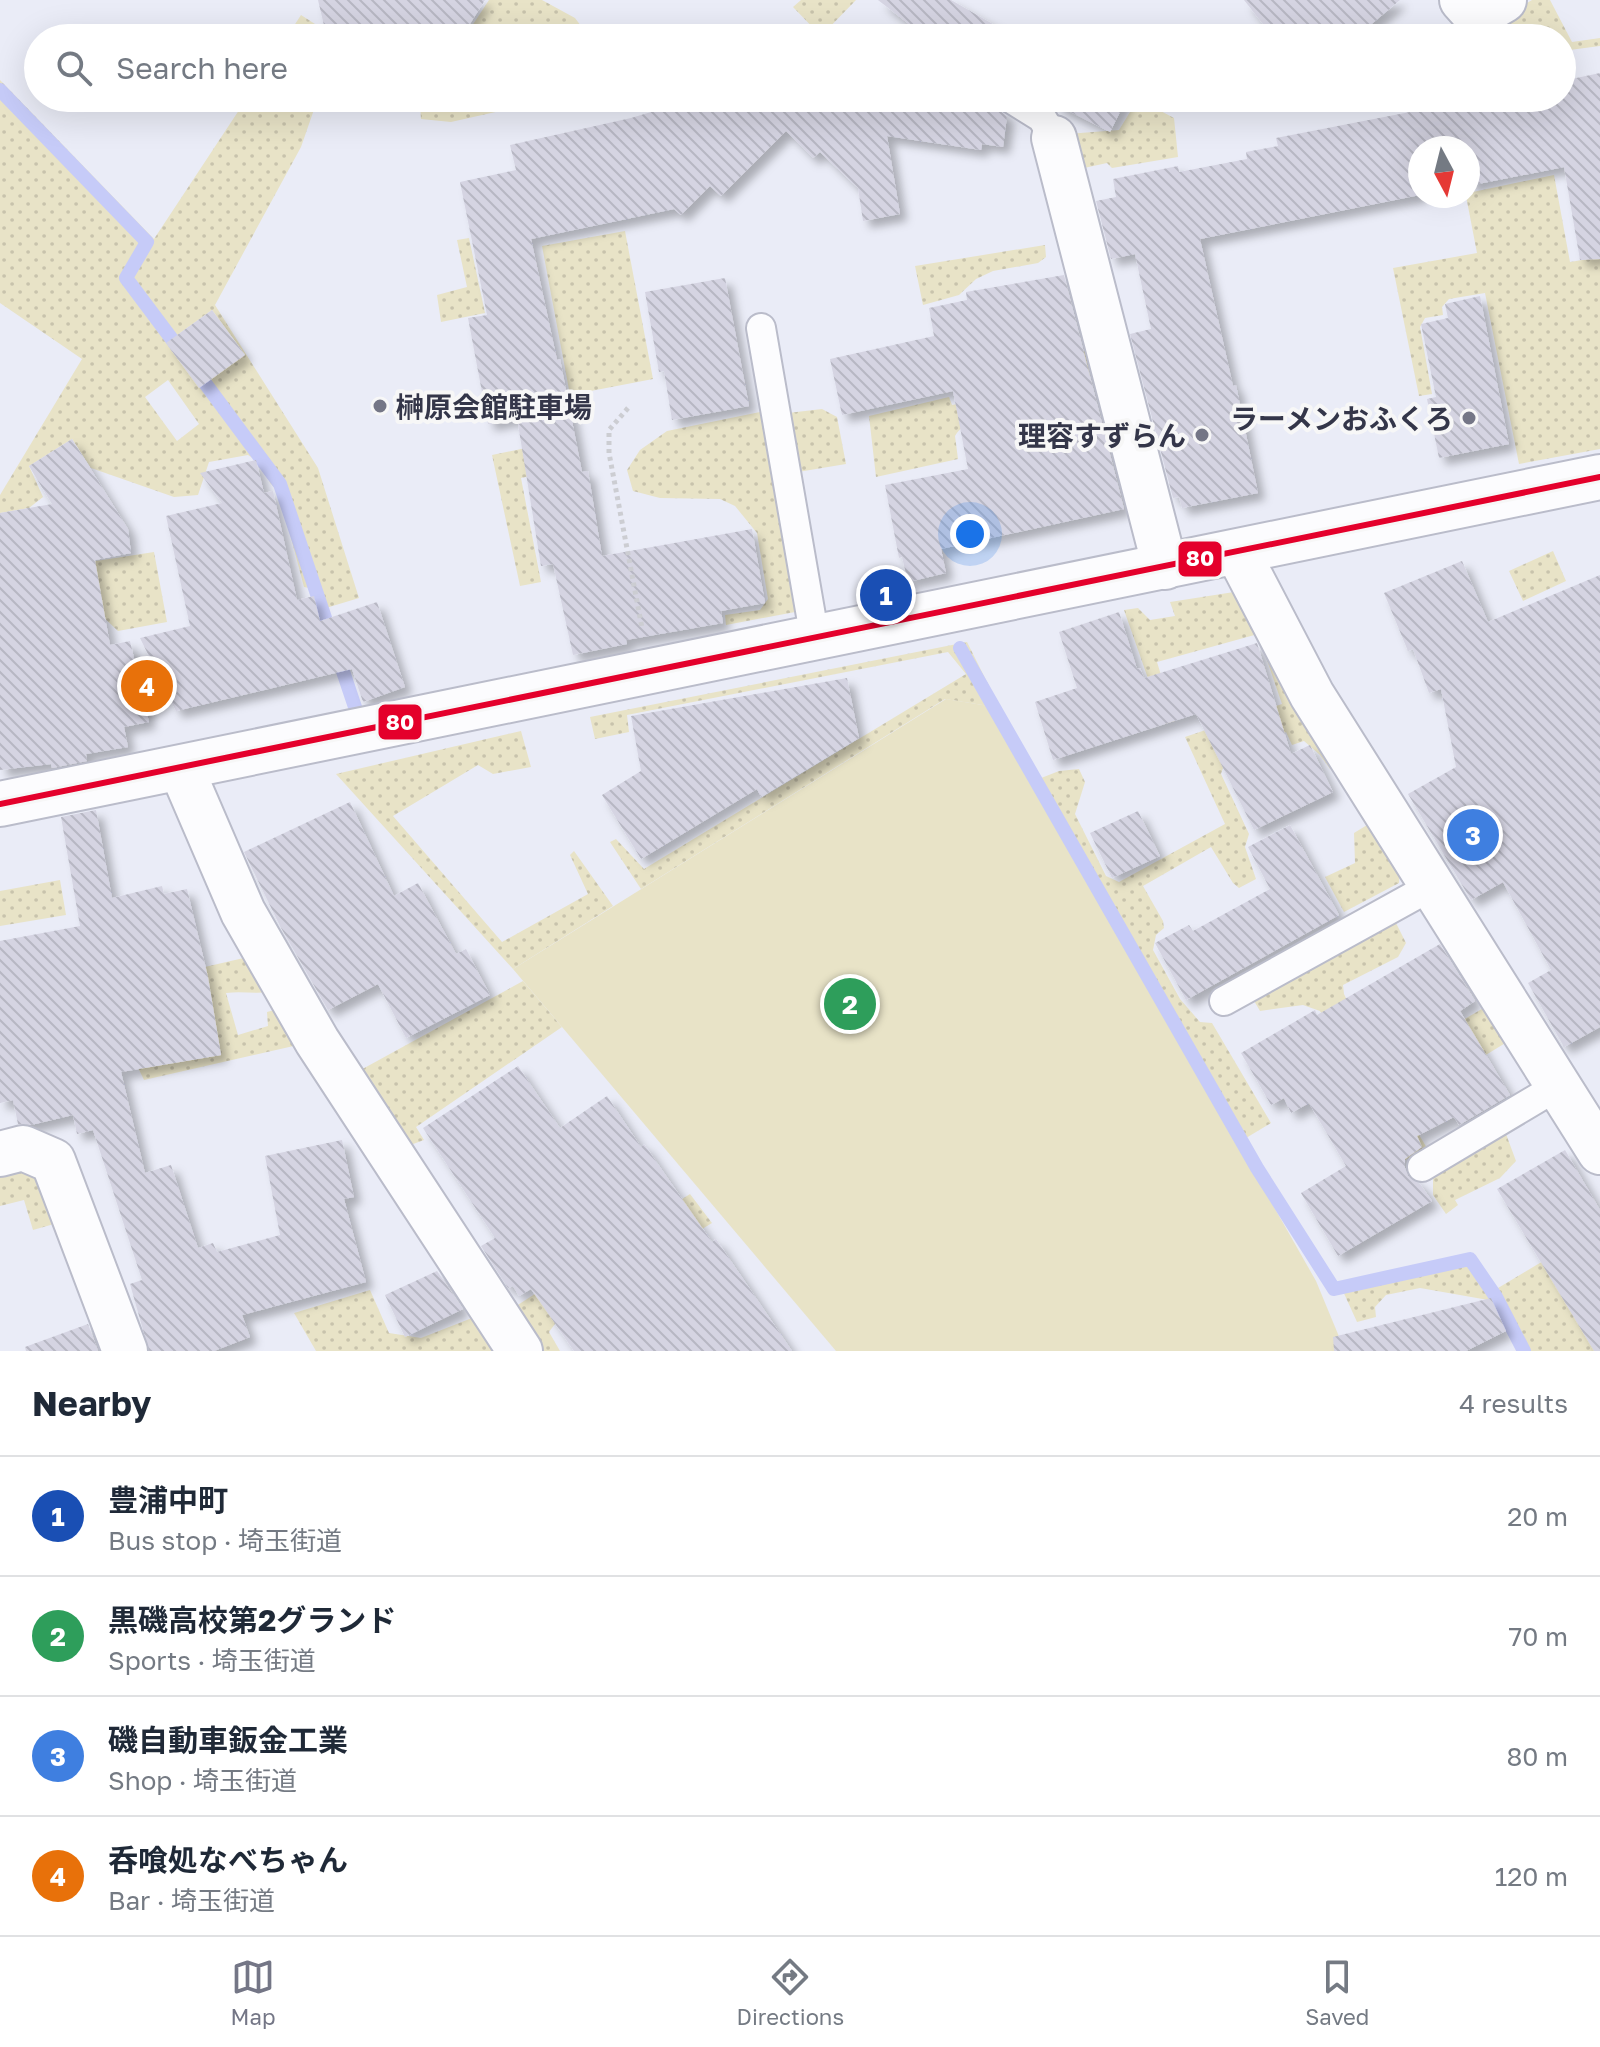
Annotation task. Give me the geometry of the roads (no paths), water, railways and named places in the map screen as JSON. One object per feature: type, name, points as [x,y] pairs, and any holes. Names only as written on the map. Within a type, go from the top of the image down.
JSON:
[{"type":"street","points":[[1462,0],[1471,10],[1487,10],[1504,0]]},
{"type":"street","points":[[1054,138],[1165,567]]},
{"type":"street","points":[[0,804],[1600,477]]},
{"type":"street","points":[[1238,553],[1312,695],[1600,1152]]},
{"type":"street","points":[[181,768],[243,912],[317,1041],[520,1351]]},
{"type":"street","points":[[0,1154],[23,1148],[53,1161],[125,1351]]},
{"type":"lane","points":[[1032,112],[1042,118],[1054,138]]},
{"type":"lane","points":[[761,328],[815,639]]},
{"type":"lane","points":[[1224,1001],[1432,886]]},
{"type":"lane","points":[[1422,1167],[1558,1086]]},
{"type":"waterway","points":[[0,90],[147,242],[126,278],[183,354]]},
{"type":"waterway","points":[[196,371],[280,484],[356,710]]},
{"type":"waterway","points":[[960,648],[1257,1168],[1334,1289],[1470,1259],[1496,1297],[1524,1351]]},
{"type":"place","name":"榊原会館駐車場","points":[[380,406]]},
{"type":"place","name":"ラーメンおふくろ","points":[[1469,418]]},
{"type":"place","name":"理容すずらん","points":[[1202,435]]},
{"type":"place","name":"豊浦中町","points":[[886,595]]},
{"type":"place","name":"呑喰処なべちゃん","points":[[147,686]]},
{"type":"place","name":"磯自動車鈑金工業","points":[[1473,835]]},
{"type":"place","name":"黒磯高校第2グランド","points":[[850,1004]]}]
